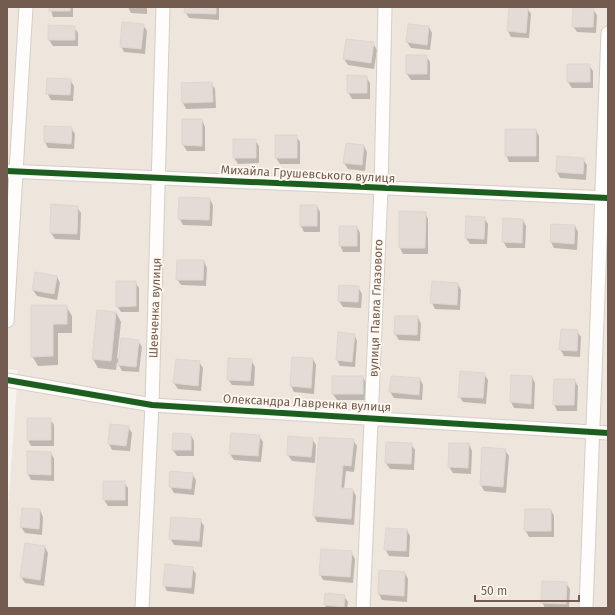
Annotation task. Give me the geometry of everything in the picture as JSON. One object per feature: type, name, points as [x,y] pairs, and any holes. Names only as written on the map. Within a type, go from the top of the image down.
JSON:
[{"type":"street","points":[[7,321],[11,171],[26,7]]},
{"type":"street","name":"Шевченка вулиця","points":[[142,608],[152,405],[163,7]]},
{"type":"street","name":"вулиця Павла Глазового","points":[[363,608],[381,189],[385,7]]},
{"type":"street","points":[[586,608],[592,432],[606,198],[608,33]]},
{"type":"street","name":"Михайла Грушевського вулиця","points":[[11,171],[381,189],[606,198]]},
{"type":"street","name":"Олександра Лавренка вулиця","points":[[7,380],[152,405],[608,433]]},
{"type":"shaded area","points":[[7,7],[608,7],[608,608],[7,608],[7,525],[18,370],[7,369]]},
{"type":"building","points":[[49,7],[70,7],[70,11],[49,11]]},
{"type":"building","points":[[185,7],[216,7],[216,14],[184,13]]},
{"type":"building","points":[[509,7],[528,7],[526,33],[507,31]]},
{"type":"building","points":[[573,7],[594,8],[593,27],[572,27]]},
{"type":"building","points":[[122,22],[144,24],[141,49],[120,47]]},
{"type":"building","points":[[408,24],[429,26],[427,45],[406,42]]},
{"type":"building","points":[[48,25],[75,26],[75,40],[48,40]]},
{"type":"building","points":[[346,39],[374,42],[371,63],[343,59]]},
{"type":"building","points":[[406,55],[427,55],[427,74],[406,74]]},
{"type":"building","points":[[567,64],[590,64],[590,82],[567,82]]},
{"type":"building","points":[[347,75],[367,76],[367,93],[347,93]]},
{"type":"building","points":[[47,78],[71,79],[70,95],[46,94]]},
{"type":"building","points":[[212,82],[213,102],[182,103],[181,83]]},
{"type":"building","points":[[182,119],[202,119],[202,146],[182,145]]},
{"type":"building","points":[[44,126],[72,127],[71,144],[44,142]]},
{"type":"building","points":[[505,129],[536,129],[536,156],[505,156]]},
{"type":"building","points":[[275,135],[297,135],[297,158],[275,158]]},
{"type":"building","points":[[233,139],[256,139],[256,158],[233,158]]},
{"type":"building","points":[[346,143],[364,145],[362,165],[343,163]]},
{"type":"building","points":[[557,156],[584,158],[583,174],[556,172]]},
{"type":"building","points":[[179,197],[210,198],[209,220],[178,219]]},
{"type":"building","points":[[51,204],[78,206],[77,234],[50,233]]},
{"type":"building","points":[[300,205],[317,205],[317,226],[300,226]]},
{"type":"building","points":[[399,211],[426,212],[425,248],[399,248]]},
{"type":"building","points":[[466,216],[485,217],[484,239],[465,238]]},
{"type":"building","points":[[503,218],[523,219],[522,243],[502,242]]},
{"type":"building","points":[[551,224],[575,225],[574,244],[550,242]]},
{"type":"building","points":[[339,226],[357,226],[357,246],[339,246]]},
{"type":"building","points":[[177,260],[204,260],[203,280],[176,280]]},
{"type":"building","points":[[35,272],[57,276],[54,294],[32,290]]},
{"type":"building","points":[[116,281],[136,281],[136,306],[116,307]]},
{"type":"building","points":[[432,281],[458,283],[457,305],[430,303]]},
{"type":"building","points":[[339,285],[359,286],[358,302],[338,301]]},
{"type":"building","points":[[31,305],[67,305],[67,324],[53,324],[53,356],[31,357]]},
{"type":"building","points":[[97,310],[116,312],[111,361],[92,359]]},
{"type":"building","points":[[395,316],[418,316],[417,335],[394,334]]},
{"type":"building","points":[[561,329],[578,330],[577,351],[559,350]]},
{"type":"building","points":[[338,332],[355,334],[352,362],[336,360]]},
{"type":"building","points":[[121,338],[139,340],[136,367],[118,365]]},
{"type":"building","points":[[292,357],[313,358],[311,388],[290,386]]},
{"type":"building","points":[[228,358],[252,359],[250,381],[227,380]]},
{"type":"building","points":[[176,359],[200,361],[198,386],[173,383]]},
{"type":"building","points":[[460,371],[485,373],[483,398],[458,397]]},
{"type":"building","points":[[511,375],[532,376],[531,404],[510,402]]},
{"type":"building","points":[[332,376],[363,376],[363,394],[332,394]]},
{"type":"building","points":[[391,376],[420,378],[419,395],[389,392]]},
{"type":"building","points":[[554,379],[575,379],[574,405],[553,405]]},
{"type":"building","points":[[27,418],[51,418],[51,440],[27,440]]},
{"type":"building","points":[[110,424],[129,426],[126,446],[108,444]]},
{"type":"building","points":[[173,433],[191,434],[191,450],[172,450]]},
{"type":"building","points":[[231,433],[260,435],[258,456],[229,454]]},
{"type":"building","points":[[288,436],[313,438],[311,457],[287,455]]},
{"type":"building","points":[[319,437],[354,439],[351,466],[343,465],[341,488],[353,489],[351,519],[313,516]]},
{"type":"building","points":[[386,442],[412,443],[411,464],[385,463]]},
{"type":"building","points":[[449,443],[469,443],[468,468],[448,467]]},
{"type":"building","points":[[482,447],[506,449],[503,487],[480,485]]},
{"type":"building","points":[[27,451],[51,452],[51,475],[27,474]]},
{"type":"building","points":[[170,471],[193,473],[191,489],[169,487]]},
{"type":"building","points":[[103,481],[125,481],[125,500],[103,500]]},
{"type":"building","points":[[22,508],[40,509],[39,529],[20,527]]},
{"type":"building","points":[[525,509],[551,509],[551,531],[524,531]]},
{"type":"building","points":[[171,517],[201,519],[199,541],[169,539]]},
{"type":"building","points":[[386,528],[407,529],[406,551],[384,550]]},
{"type":"building","points":[[25,543],[45,546],[40,580],[20,577]]},
{"type":"building","points":[[321,549],[352,551],[350,577],[319,575]]},
{"type":"building","points":[[165,564],[193,567],[191,588],[163,586]]},
{"type":"building","points":[[379,570],[405,572],[404,596],[378,594]]},
{"type":"building","points":[[542,581],[567,582],[566,604],[541,603]]},
{"type":"building","points":[[325,593],[345,595],[344,607],[324,605]]},
{"type":"cycle path","points":[[7,171],[608,198]]},
{"type":"cycle path","points":[[7,380],[152,405],[608,433]]}]
